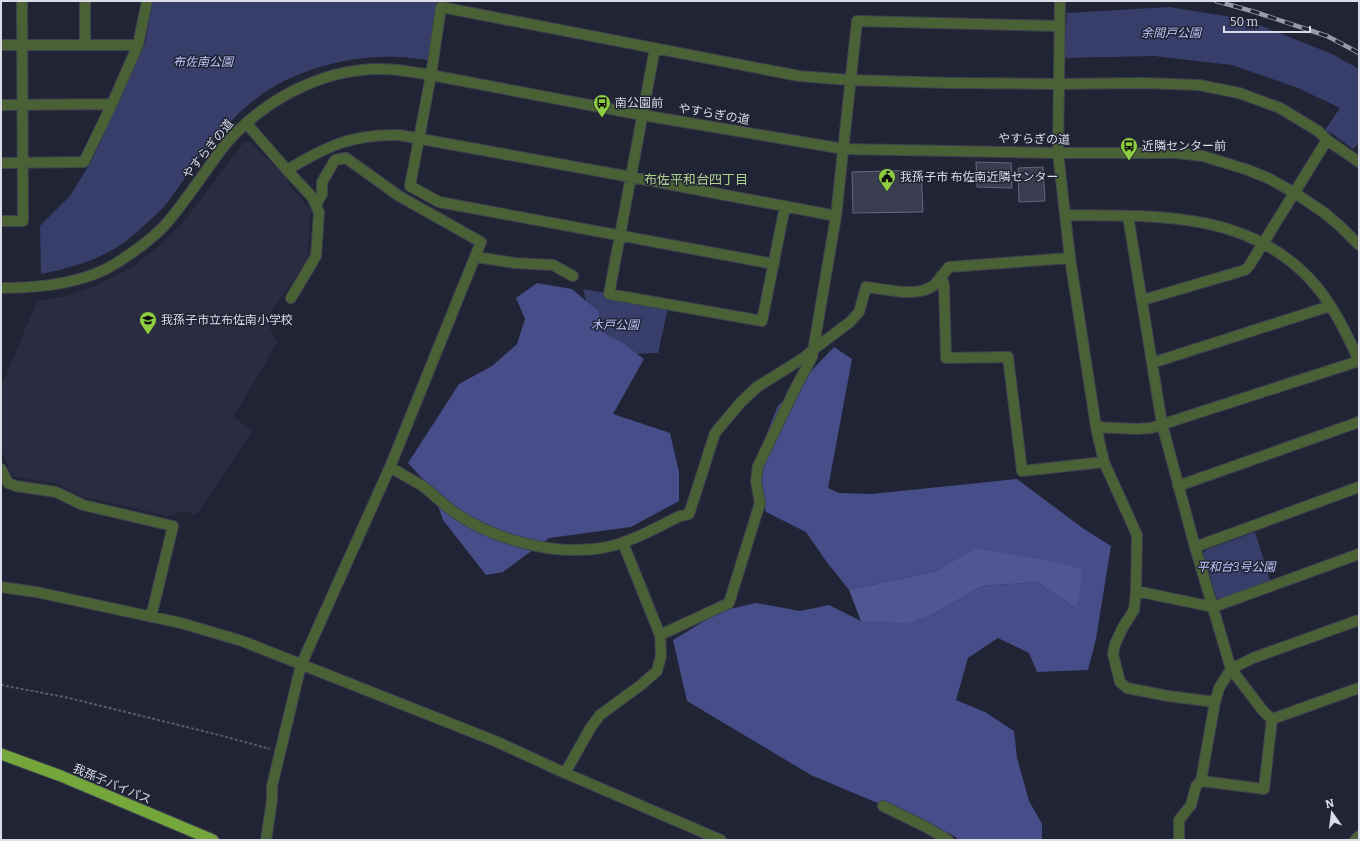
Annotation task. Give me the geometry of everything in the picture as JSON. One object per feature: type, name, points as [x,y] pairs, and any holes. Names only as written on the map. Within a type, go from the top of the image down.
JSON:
[{"type":"highway","name":"我孫子バイパス","points":[[1,754],[61,776],[213,840]]},
{"type":"street","points":[[1,221],[23,221],[22,1]]},
{"type":"street","points":[[85,1],[85,45]]},
{"type":"street","points":[[1,162],[84,162],[138,45],[146,1]]},
{"type":"street","points":[[1060,6],[1058,153],[1070,258],[1096,427],[1104,462],[1137,535],[1136,591],[1134,610],[1123,627],[1115,644],[1113,654],[1120,682],[1127,688],[1168,696],[1215,702]]},
{"type":"street","points":[[774,264],[439,202],[410,186],[431,75],[441,7],[799,76],[850,80],[951,83],[1144,83],[1199,85],[1239,93],[1280,108],[1318,131],[1327,140],[1359,162]]},
{"type":"street","points":[[660,635],[729,603],[760,503],[756,481],[758,466],[812,357],[836,216],[857,21],[1060,26]]},
{"type":"street","points":[[1,46],[138,45]]},
{"type":"street","points":[[655,48],[609,294],[762,321],[785,206]]},
{"type":"street","name":"やすらぎの道","points":[[1,288],[41,286],[67,282],[90,275],[114,265],[143,245],[170,220],[222,149],[246,123],[265,108],[287,94],[311,82],[343,73],[379,69],[402,70],[642,115],[844,149],[1058,153],[1176,153],[1203,156],[1248,170],[1270,179],[1295,193],[1326,214],[1359,245]]},
{"type":"street","points":[[1,105],[112,104]]},
{"type":"street","points":[[246,123],[312,197],[319,212],[316,256],[291,298]]},
{"type":"street","points":[[287,170],[320,151],[359,137],[399,135],[631,176],[836,216]]},
{"type":"street","points":[[1142,300],[1246,270],[1327,140]]},
{"type":"street","points":[[266,840],[272,800],[272,786],[301,665],[390,467],[482,242],[399,196],[346,158],[335,160],[322,182],[322,194],[316,205]]},
{"type":"street","points":[[1065,216],[1128,216],[1188,220],[1234,231],[1250,237],[1279,253],[1310,279],[1330,306],[1359,361],[1151,428],[1137,429],[1096,427]]},
{"type":"street","points":[[1128,216],[1162,424],[1195,547],[1231,669],[1264,712],[1272,719]]},
{"type":"street","points":[[476,257],[515,263],[553,265],[573,276]]},
{"type":"street","points":[[390,467],[422,486],[456,514],[490,533],[536,547],[580,550],[607,547],[623,543],[680,516],[689,514],[715,433],[741,402],[757,387],[802,360],[850,322],[859,312],[866,287],[916,292],[925,290],[934,285],[949,267],[1070,258]]},
{"type":"street","points":[[941,276],[944,285],[946,358],[1008,357],[1022,470],[1104,462]]},
{"type":"street","points":[[1152,363],[1330,306]]},
{"type":"street","points":[[1178,486],[1359,422]]},
{"type":"street","points":[[1,470],[8,483],[16,486],[56,492],[83,505],[173,526],[151,617]]},
{"type":"street","points":[[1195,547],[1359,487]]},
{"type":"street","points":[[565,773],[591,726],[600,715],[641,685],[657,671],[661,656],[660,635],[623,543]]},
{"type":"street","points":[[1136,591],[1213,608],[1359,554]]},
{"type":"street","points":[[1,587],[36,592],[181,623],[242,641],[495,741],[565,773],[721,840]]},
{"type":"street","points":[[1179,840],[1179,820],[1191,805],[1196,786],[1201,781],[1215,702],[1219,688],[1231,669],[1252,658],[1359,620]]},
{"type":"street","points":[[1272,719],[1359,688]]},
{"type":"street","points":[[1201,781],[1264,789],[1272,719]]},
{"type":"street","points":[[883,806],[926,827],[948,840]]},
{"type":"street","points":[[1355,840],[1359,836]]},
{"type":"path","points":[[1,685],[69,698],[219,735],[280,752]]},
{"type":"shaded area","name":"我孫子市立布佐南小学校","points":[[249,141],[287,178],[290,186],[311,210],[307,261],[269,315],[269,326],[277,343],[233,417],[253,430],[196,515],[183,511],[169,516],[84,497],[58,484],[14,477],[1,447],[1,388],[37,301],[67,296],[95,286],[134,266],[158,247],[181,225],[244,142]]},
{"type":"shaded area","points":[[537,283],[572,289],[599,312],[598,330],[624,344],[644,359],[613,414],[670,433],[679,472],[679,501],[631,527],[549,538],[503,572],[486,575],[443,520],[432,489],[408,463],[459,384],[492,366],[517,344],[525,319],[516,298]]},
{"type":"shaded area","points":[[834,347],[852,359],[828,488],[839,493],[871,494],[1017,479],[1084,529],[1111,546],[1096,639],[1088,670],[1037,672],[1029,653],[998,638],[968,658],[956,700],[985,712],[1014,731],[1017,758],[1029,801],[1042,824],[1042,840],[959,840],[951,834],[811,775],[687,701],[673,640],[721,611],[756,603],[800,611],[829,605],[861,621],[935,613],[982,586],[1037,582],[1077,609],[1082,570],[977,548],[936,571],[849,590],[826,561],[806,532],[766,512],[754,465],[778,406]]},
{"type":"shaded area","points":[[976,548],[1055,562],[1083,570],[1077,609],[1037,582],[982,586],[935,613],[908,623],[861,621],[849,590],[936,571]]},
{"type":"green space","name":"布佐南公園","points":[[153,1],[437,1],[428,60],[395,57],[358,59],[320,67],[284,81],[253,101],[231,122],[197,161],[167,203],[125,242],[95,258],[63,269],[41,274],[40,226],[70,196],[92,160],[145,44]]},
{"type":"green space","name":"余間戸公園","points":[[1169,7],[1244,19],[1332,54],[1359,69],[1359,143],[1353,149],[1325,130],[1340,108],[1298,88],[1232,65],[1154,56],[1064,58],[1067,13]]},
{"type":"green space","name":"木戸公園","points":[[583,289],[669,304],[658,353],[569,356],[589,311]]},
{"type":"green space","name":"平和台3号公園","points":[[1255,532],[1271,583],[1220,600],[1217,599],[1203,554],[1206,550]]},
{"type":"building","points":[[976,162],[1011,163],[1012,188],[977,187]]},
{"type":"building","points":[[1043,167],[1045,201],[1019,202],[1018,168]]},
{"type":"building","name":"我孫子市 布佐南近隣センター","points":[[921,170],[923,212],[853,213],[852,172]]},
{"type":"railway","points":[[1216,1],[1255,12],[1327,36],[1359,53]]},
{"type":"place","name":"南公園前","points":[[602,118]]},
{"type":"place","name":"近隣センター前","points":[[1129,161]]},
{"type":"place","name":"我孫子市 布佐南近隣センター","points":[[887,192]]},
{"type":"place","name":"我孫子市立布佐南小学校","points":[[148,335]]},
{"type":"district","name":"布佐平和台四丁目","points":[[696,179]]}]
